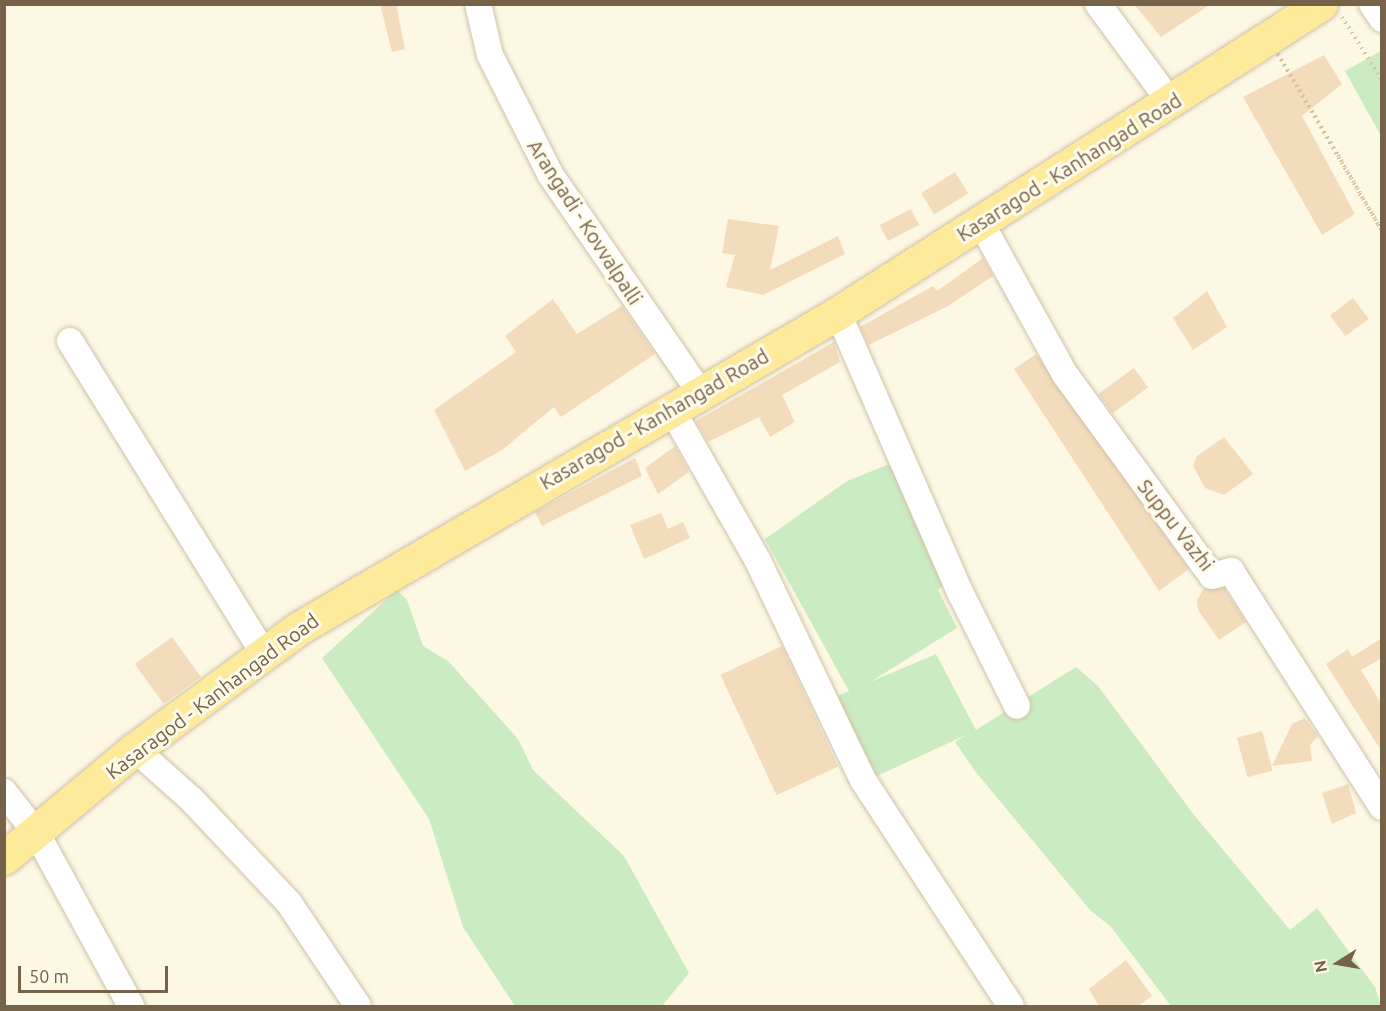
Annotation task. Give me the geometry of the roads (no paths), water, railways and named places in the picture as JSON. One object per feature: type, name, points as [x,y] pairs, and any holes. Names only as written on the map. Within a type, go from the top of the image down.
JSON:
[{"type":"main road","name":"Kasaragod - Kanhangad Road","points":[[4,858],[37,834],[135,749],[264,654],[579,460],[701,394],[838,314],[1269,39],[1330,9]]},
{"type":"street","name":"Arangadi - Kovvalpalli","points":[[478,4],[490,55],[550,174],[701,394]]},
{"type":"street","points":[[1098,4],[1171,103]]},
{"type":"street","points":[[1372,4],[1382,19]]},
{"type":"street","name":"Suppu Vazhi","points":[[981,223],[1064,373],[1212,576],[1231,571],[1382,807]]},
{"type":"street","points":[[838,314],[961,594],[1017,706]]},
{"type":"street","points":[[70,341],[264,654]]},
{"type":"street","points":[[672,410],[758,561],[863,780],[1011,1006]]},
{"type":"street","points":[[135,749],[192,800],[289,903],[358,1006]]},
{"type":"street","points":[[4,792],[37,834],[131,1006]]}]
